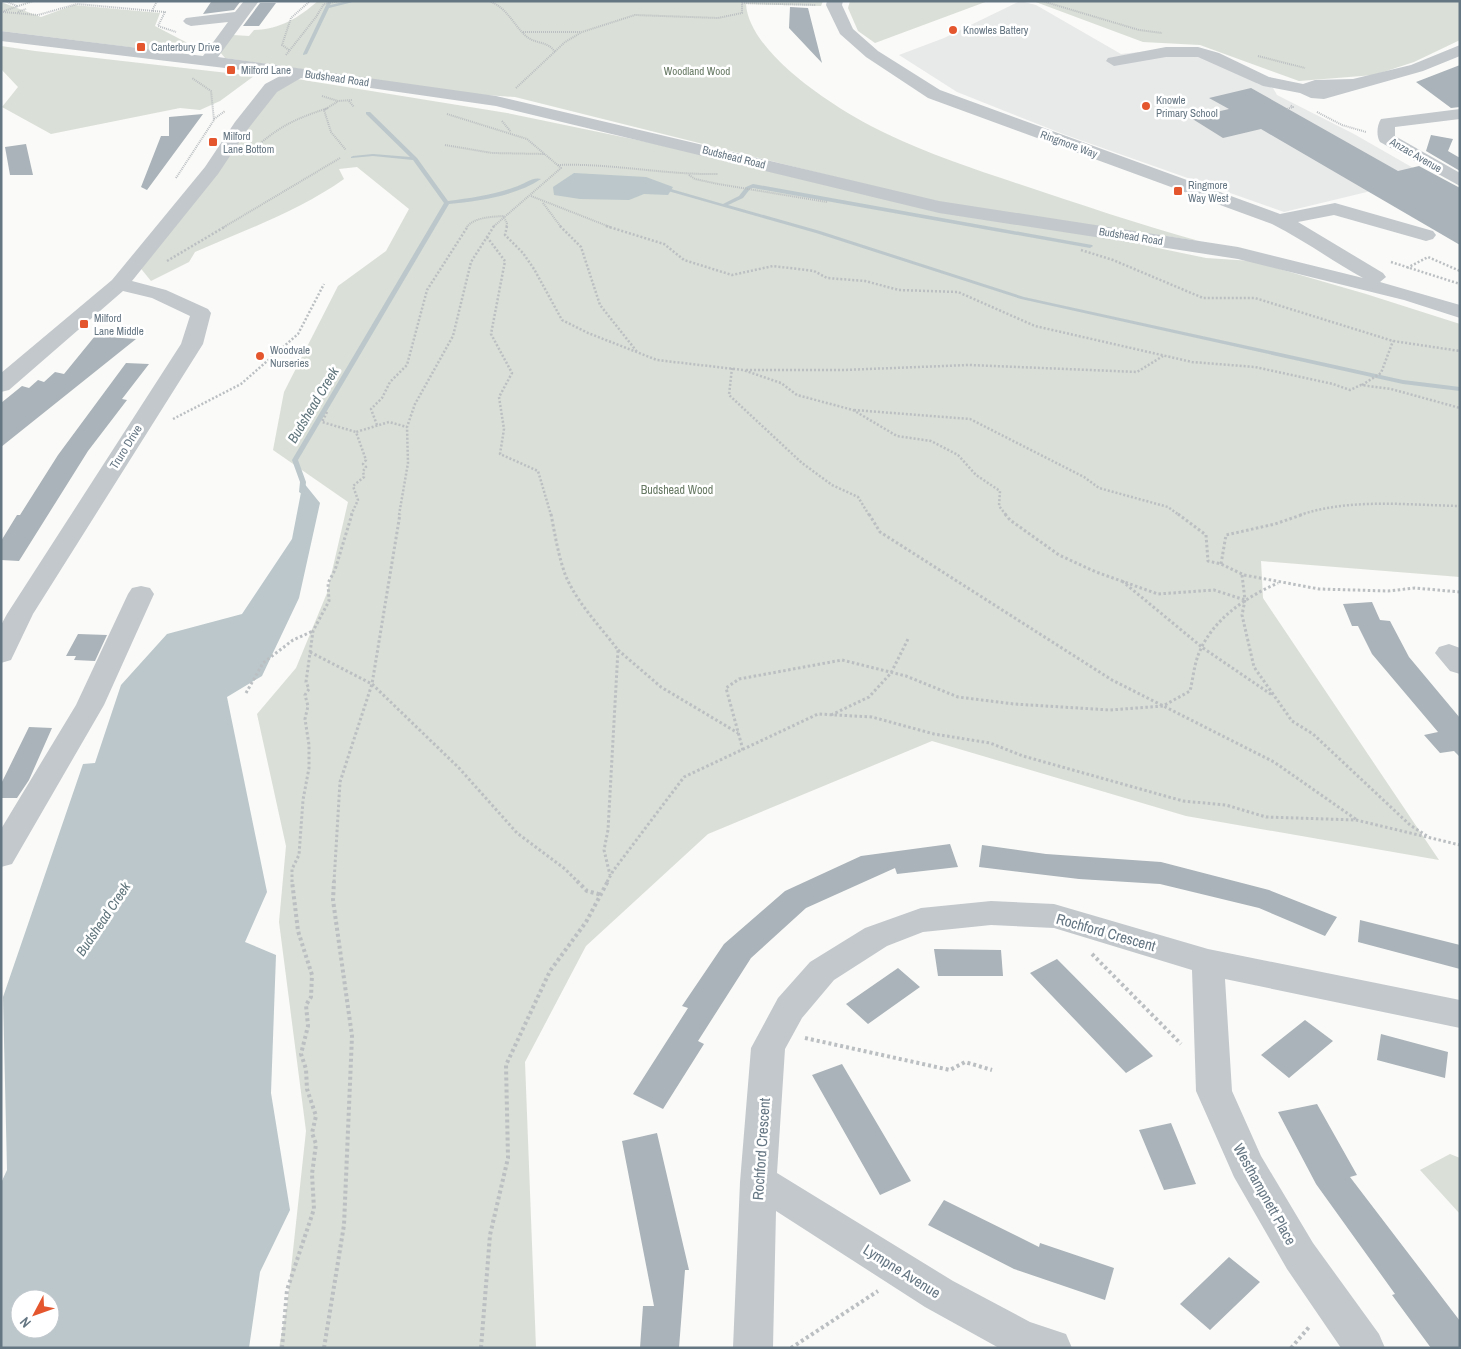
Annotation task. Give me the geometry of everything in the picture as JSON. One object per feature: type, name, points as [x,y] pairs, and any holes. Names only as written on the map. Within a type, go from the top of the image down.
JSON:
[{"type":"street","points":[[207,61],[252,1]]},
{"type":"street","name":"Ringmore Way","points":[[834,3],[846,31],[872,54],[934,94],[1279,220],[1311,236],[1331,252],[1410,296]]},
{"type":"street","points":[[191,21],[242,16]]},
{"type":"street","name":"Budshead Road","points":[[1,36],[271,69],[500,102],[939,207],[1238,253],[1410,296],[1460,312]]},
{"type":"street","points":[[1114,61],[1158,53],[1198,52],[1220,58],[1257,78],[1281,87],[1305,88],[1315,85],[1353,84],[1416,68],[1460,50]]},
{"type":"street","points":[[1,385],[124,285],[212,170],[241,126],[271,88],[298,73]]},
{"type":"street","points":[[1386,130],[1460,114]]},
{"type":"street","name":"Anzac Avenue","points":[[1386,130],[1460,181]]},
{"type":"street","points":[[1279,220],[1335,209],[1426,235]]},
{"type":"street","points":[[1308,270],[1331,252]]},
{"type":"street","name":"Truro Drive","points":[[1,654],[20,614],[192,344],[201,313],[159,294],[124,285]]},
{"type":"street","points":[[1,856],[90,705],[141,594]]},
{"type":"street","name":"Rochford Crescent","points":[[753,1348],[758,1182],[768,1048],[790,1008],[822,971],[876,937],[920,920],[991,913],[1054,916],[1208,962],[1460,1014]]},
{"type":"street","name":"Westhampnett Place","points":[[1208,962],[1214,1091],[1247,1166],[1300,1256],[1365,1348]]},
{"type":"street","name":"Lympne Avenue","points":[[758,1182],[779,1193],[939,1294],[1022,1339],[1052,1348]]},
{"type":"path","points":[[5,1],[18,6]]},
{"type":"path","points":[[2,12],[34,1]]},
{"type":"path","points":[[152,11],[157,1]]},
{"type":"path","points":[[289,50],[282,45],[291,18],[310,1]]},
{"type":"path","points":[[271,69],[320,13],[324,4],[340,1]]},
{"type":"path","points":[[489,1],[500,4],[523,32],[532,40],[545,42],[553,47],[554,52]]},
{"type":"path","points":[[500,102],[565,42],[582,32],[635,15],[718,18],[742,13],[742,3],[834,3]]},
{"type":"path","points":[[2,12],[38,15],[76,4],[165,12],[158,26],[191,39],[217,46]]},
{"type":"path","points":[[15,13],[26,9]]},
{"type":"path","points":[[523,32],[582,32]]},
{"type":"path","points":[[148,54],[192,78],[211,91],[214,120],[175,181]]},
{"type":"path","points":[[346,150],[338,144],[327,124],[324,110],[338,101],[358,99]]},
{"type":"path","points":[[349,100],[354,107]]},
{"type":"path","points":[[250,151],[278,128],[297,118],[328,108]]},
{"type":"path","points":[[1317,112],[1342,126],[1386,130]]},
{"type":"path","points":[[324,1348],[344,1224],[352,1036],[333,900],[340,782],[372,684],[408,462],[407,427],[414,404],[453,336],[472,262],[496,222],[531,196],[561,168],[527,139],[494,127],[443,113]]},
{"type":"path","points":[[445,145],[492,153],[545,154]]},
{"type":"path","points":[[124,285],[340,158]]},
{"type":"path","points":[[557,165],[599,164],[689,174],[695,179],[718,184],[830,202]]},
{"type":"path","points":[[531,196],[543,203],[588,220],[664,244],[684,260],[732,276],[773,266],[814,271],[828,278],[865,281],[899,290],[958,292],[1036,326],[1192,362],[1255,367],[1333,384],[1350,390],[1381,373],[1393,341]]},
{"type":"path","points":[[543,203],[556,222],[581,247],[600,305],[638,353]]},
{"type":"path","points":[[504,216],[507,222],[505,235],[522,252],[534,269],[562,320],[638,353],[669,362],[693,362],[743,370],[780,383],[796,395],[853,410],[970,419],[1084,476],[1099,488],[1168,507],[1206,536],[1208,561],[1221,564],[1242,574],[1278,583],[1319,589],[1388,591],[1415,588],[1460,592]]},
{"type":"path","points":[[377,425],[371,409],[382,398],[390,382],[407,365],[427,290],[470,223],[487,217],[504,216]]},
{"type":"path","points":[[487,237],[505,261],[491,334],[512,373],[499,397],[504,429],[500,454],[538,472],[552,514],[557,549],[566,576],[582,604],[618,650],[661,687],[738,734]]},
{"type":"path","points":[[1078,249],[1113,260],[1203,298],[1255,298],[1393,341],[1460,351]]},
{"type":"path","points":[[1407,268],[1428,257],[1460,271]]},
{"type":"path","points":[[168,426],[173,419],[241,384],[298,334],[324,284]]},
{"type":"path","points":[[743,370],[843,370],[969,365],[1137,372],[1163,356]]},
{"type":"path","points":[[732,368],[730,395],[802,464],[832,485],[858,497],[880,532],[1112,680],[1274,762],[1359,821]]},
{"type":"path","points":[[1362,385],[1391,389],[1460,408]]},
{"type":"path","points":[[853,410],[897,436],[931,441],[958,455],[976,475],[1000,492],[999,506],[1010,520],[1059,555],[1096,572],[1119,578],[1158,594],[1214,590],[1245,600]]},
{"type":"path","points":[[327,412],[322,422],[356,432],[389,422],[407,427]]},
{"type":"path","points":[[282,1348],[287,1290],[314,1209],[312,1174],[316,1144],[312,1133],[318,1123],[314,1104],[307,1088],[306,1067],[301,1055],[308,1031],[310,1014],[306,1005],[312,997],[312,975],[298,931],[292,888],[292,869],[299,855],[303,800],[309,768],[309,745],[305,719],[308,706],[305,695],[309,689],[306,682],[313,631],[329,601],[328,583],[335,570],[354,506],[358,500],[353,486],[364,477],[363,471],[366,467],[363,464],[366,460],[362,445],[356,432]]},
{"type":"path","points":[[1221,564],[1226,535],[1275,524],[1321,508],[1372,504],[1460,506]]},
{"type":"path","points":[[1242,574],[1245,600],[1242,615],[1254,667],[1292,721],[1313,734],[1410,825],[1430,838]]},
{"type":"path","points":[[1119,578],[1203,648],[1275,697]]},
{"type":"path","points":[[743,750],[726,688],[739,679],[842,660],[891,672],[958,697],[1014,704],[1110,710],[1163,706],[1190,691],[1203,648],[1216,624],[1245,600],[1278,583]]},
{"type":"path","points":[[246,693],[263,663],[293,640],[313,631]]},
{"type":"path","points":[[830,715],[869,697],[891,672],[908,639]]},
{"type":"path","points":[[610,876],[604,850],[608,830],[618,650]]},
{"type":"path","points":[[310,652],[372,684],[459,768],[517,833],[565,869],[587,891],[602,895]]},
{"type":"path","points":[[481,1348],[490,1235],[508,1158],[506,1066],[550,971],[586,922],[602,895],[610,876],[684,777],[818,714],[872,717],[934,734],[990,743],[1023,756],[1183,802],[1226,805],[1266,816],[1359,821],[1398,832],[1460,845]]},
{"type":"path","points":[[1090,952],[1161,1024]]},
{"type":"path","points":[[778,1032],[950,1070],[965,1062],[992,1070]]},
{"type":"path","points":[[791,1348],[905,1273]]},
{"type":"shaded area","name":"Knowle Primary School","points":[[1020,1],[1036,5],[1121,54],[1185,47],[1231,61],[1258,84],[1273,88],[1277,95],[1354,134],[1429,177],[1284,212],[1063,134],[957,92],[899,55],[944,38]]},
{"type":"green space","name":"Woodland Wood","points":[[318,1],[823,1],[821,6],[746,4],[751,23],[763,43],[780,62],[823,97],[846,112],[901,141],[951,161],[1109,214],[1199,241],[935,202],[515,97],[472,94],[225,58],[220,52],[233,35],[249,36],[254,30],[289,22]]},
{"type":"green space","points":[[850,1],[988,1],[875,43],[858,31],[848,8]]},
{"type":"green space","points":[[1033,1],[1460,1],[1460,40],[1414,62],[1374,75],[1299,81],[1200,45],[1143,42]]},
{"type":"green space","points":[[1,2],[41,17],[74,5],[160,13],[155,26],[199,49],[190,53],[177,53],[1,31]]},
{"type":"green space","points":[[1,46],[254,76],[220,101],[200,110],[180,108],[51,134],[2,107],[18,87],[1,69]]},
{"type":"green space","name":"Budshead Wood","points":[[297,79],[507,113],[1206,258],[1252,261],[1460,324],[1460,577],[1261,561],[1263,598],[1439,860],[1186,816],[932,741],[708,834],[586,946],[525,1062],[536,1348],[279,1348],[287,1306],[306,1131],[279,922],[286,846],[257,714],[296,668],[327,593],[348,502],[273,450],[284,392],[338,286],[386,251],[409,209],[357,167],[339,169],[344,179],[309,201],[195,252],[189,262],[151,281],[138,265],[271,95]]},
{"type":"green space","points":[[1450,1154],[1460,1158],[1460,1214],[1420,1170]]},
{"type":"water","points":[[574,173],[646,177],[673,187],[668,195],[644,194],[629,200],[580,199],[554,195],[553,187]]},
{"type":"water","points":[[303,482],[320,503],[299,598],[262,676],[227,697],[267,892],[245,942],[276,955],[271,1093],[290,1210],[260,1272],[249,1348],[1,1348],[1,1183],[7,1170],[3,997],[83,764],[95,763],[121,685],[167,634],[242,614],[292,539]]},
{"type":"building","points":[[211,2],[240,2],[234,10],[203,14]]},
{"type":"building","points":[[260,3],[276,3],[259,26],[243,26]]},
{"type":"building","points":[[790,7],[808,8],[822,63],[789,28]]},
{"type":"building","points":[[1460,65],[1460,107],[1451,108],[1416,82]]},
{"type":"building","points":[[1251,88],[1398,171],[1419,166],[1460,188],[1460,245],[1261,129],[1223,138],[1191,118],[1229,109],[1209,98]]},
{"type":"building","points":[[203,114],[147,190],[141,187],[161,136],[169,136],[169,117]]},
{"type":"building","points":[[1431,135],[1453,139],[1448,151],[1460,158],[1460,171],[1426,151]]},
{"type":"building","points":[[26,144],[33,175],[10,175],[5,147]]},
{"type":"building","points":[[95,336],[136,339],[1,447],[1,403],[22,386],[29,388],[38,380],[44,382],[55,372],[64,374]]},
{"type":"building","points":[[126,363],[149,364],[122,399],[127,400],[88,451],[19,561],[1,560],[1,541],[17,515],[20,515],[58,455]]},
{"type":"building","points":[[1372,602],[1380,620],[1390,621],[1409,657],[1460,718],[1460,757],[1454,751],[1440,753],[1424,735],[1438,732],[1372,654],[1358,626],[1352,626],[1343,604]]},
{"type":"building","points":[[78,634],[107,635],[95,661],[74,660],[76,656],[66,656]]},
{"type":"building","points":[[29,727],[52,728],[29,780],[17,798],[1,798],[1,784]]},
{"type":"building","points":[[950,844],[958,867],[897,874],[895,868],[806,908],[751,958],[698,1041],[704,1044],[663,1109],[633,1094],[688,1008],[682,1006],[724,944],[785,891],[861,856]]},
{"type":"building","points":[[982,845],[1046,854],[1161,862],[1269,890],[1337,917],[1325,936],[1259,908],[1160,884],[1079,879],[979,867]]},
{"type":"building","points":[[1360,920],[1460,945],[1460,969],[1358,942]]},
{"type":"building","points":[[934,949],[1001,950],[1003,976],[938,976]]},
{"type":"building","points":[[1057,959],[1153,1056],[1126,1073],[1030,973]]},
{"type":"building","points":[[898,968],[920,987],[868,1024],[846,1004]]},
{"type":"building","points":[[1305,1020],[1333,1041],[1289,1078],[1261,1055]]},
{"type":"building","points":[[1381,1034],[1448,1052],[1445,1078],[1377,1060]]},
{"type":"building","points":[[842,1064],[911,1181],[880,1195],[812,1075]]},
{"type":"building","points":[[1317,1104],[1357,1175],[1350,1177],[1460,1321],[1460,1348],[1431,1348],[1392,1295],[1395,1294],[1316,1184],[1278,1112]]},
{"type":"building","points":[[1171,1123],[1196,1184],[1164,1190],[1139,1130]]},
{"type":"building","points":[[657,1133],[689,1270],[685,1270],[679,1348],[640,1348],[643,1306],[654,1306],[622,1141]]},
{"type":"building","points":[[944,1200],[1039,1247],[1040,1243],[1114,1268],[1105,1300],[1014,1269],[928,1225]]},
{"type":"building","points":[[1229,1257],[1260,1282],[1210,1330],[1180,1304]]},
{"type":"waterway","name":"Budshead Creek","points":[[327,7],[330,1]]},
{"type":"waterway","points":[[327,7],[355,1]]},
{"type":"waterway","name":"Budshead Creek","points":[[305,54],[327,7]]},
{"type":"waterway","name":"Budshead Creek","points":[[368,113],[415,159]]},
{"type":"waterway","points":[[353,157],[373,155],[415,159]]},
{"type":"waterway","name":"Budshead Creek","points":[[415,159],[447,203]]},
{"type":"waterway","points":[[447,203],[494,196],[538,179]]},
{"type":"waterway","points":[[725,205],[741,197],[748,188],[753,186],[1090,246]]},
{"type":"waterway","points":[[671,191],[818,232],[1023,298],[1403,382],[1460,389]]},
{"type":"waterway","name":"Budshead Creek","points":[[302,492],[303,482],[295,460],[447,203]]},
{"type":"place","name":"Knowles Battery","points":[[953,30]]},
{"type":"place","name":"Canterbury Drive","points":[[141,47]]},
{"type":"place","name":"Milford Lane","points":[[231,70]]},
{"type":"place","name":"Knowle Primary School","points":[[1146,106]]},
{"type":"place","name":"Milford Lane Bottom","points":[[213,142]]},
{"type":"place","name":"Ringmore Way West","points":[[1178,191]]},
{"type":"place","name":"Milford Lane Middle","points":[[84,324]]},
{"type":"place","name":"Woodvale Nurseries","points":[[260,356]]}]
